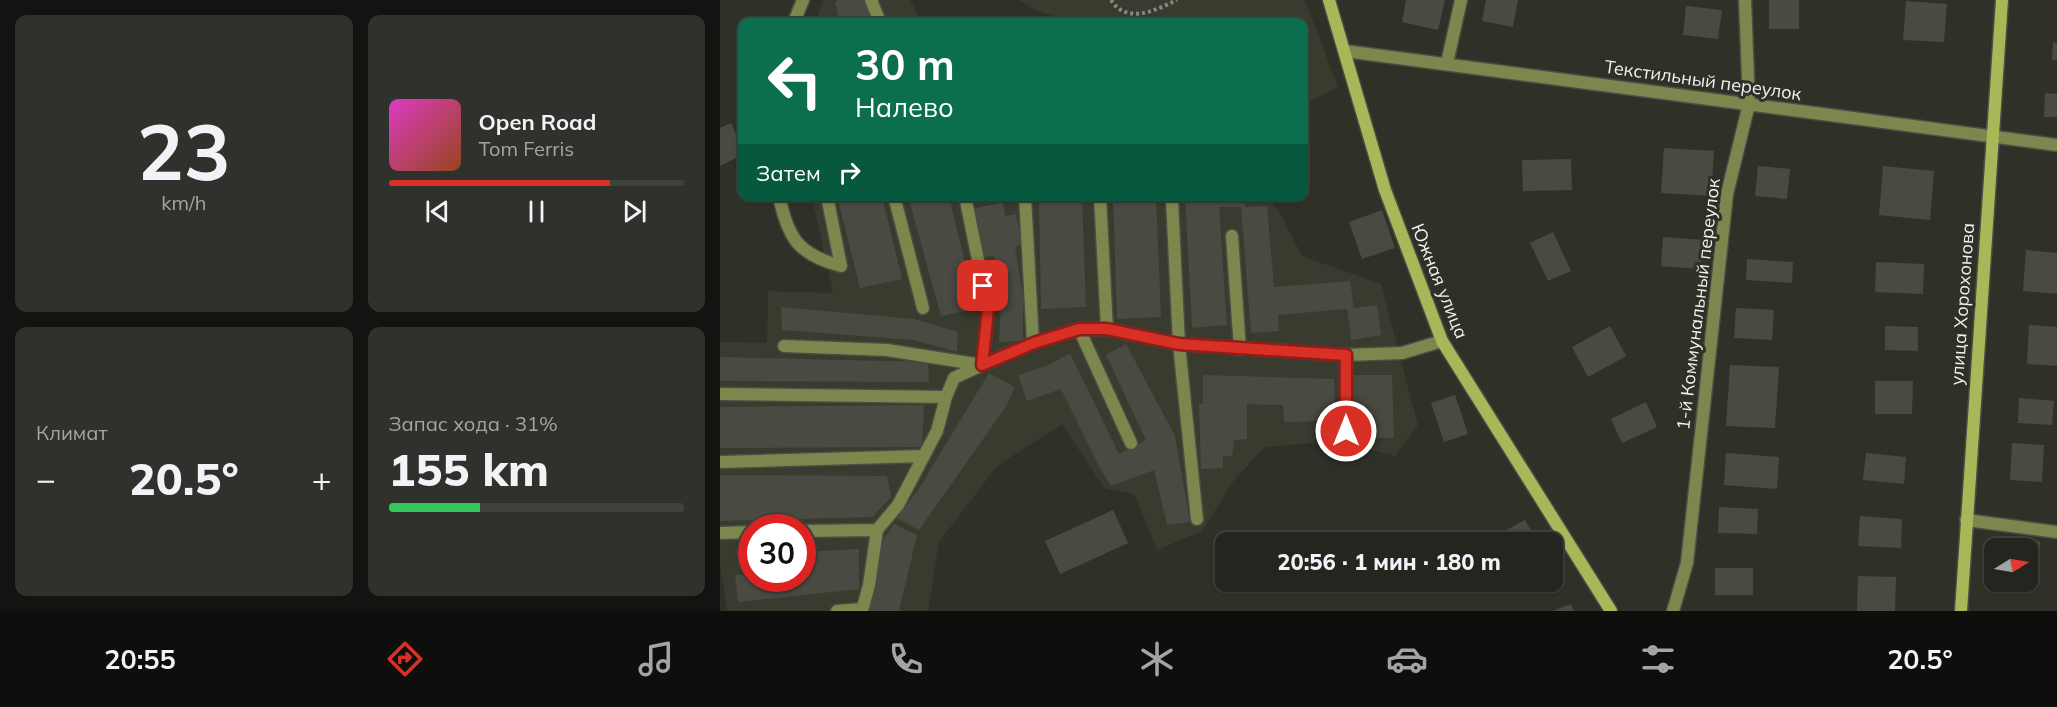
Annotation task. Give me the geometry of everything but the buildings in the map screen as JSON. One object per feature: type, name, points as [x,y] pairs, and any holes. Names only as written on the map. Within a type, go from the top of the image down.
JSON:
[{"type":"street","points":[[796,18],[803,0]]},
{"type":"street","points":[[871,0],[878,18]]},
{"type":"street","name":"Южная улица","points":[[1329,0],[1385,190],[1442,341],[1611,611]]},
{"type":"street","points":[[1448,63],[1461,0]]},
{"type":"street","name":"1-й Коммунальный переулок","points":[[1673,611],[1687,564],[1727,194],[1749,104],[1745,0]]},
{"type":"street","name":"улица Хорохонова","points":[[1961,611],[2002,0]]},
{"type":"street","name":"Текстильный переулок","points":[[1345,51],[2057,145]]},
{"type":"street","points":[[780,201],[783,215],[795,240],[815,259],[841,266],[828,201]]},
{"type":"street","points":[[895,201],[924,308]]},
{"type":"street","points":[[966,201],[988,309],[982,365]]},
{"type":"street","points":[[1025,201],[1034,343]]},
{"type":"street","points":[[1100,201],[1107,329]]},
{"type":"street","points":[[1172,201],[1179,344],[1197,519]]},
{"type":"street","points":[[1232,236],[1240,349]]},
{"type":"street","points":[[837,611],[862,610],[869,585],[877,530],[897,505],[938,431],[946,397],[954,378],[982,365],[1034,343],[1079,329],[1107,329],[1179,344],[1346,355],[1402,353],[1442,341]]},
{"type":"street","points":[[1079,329],[1131,443]]},
{"type":"street","points":[[784,346],[887,350],[982,365]]},
{"type":"street","points":[[1346,355],[1346,431]]},
{"type":"street","points":[[720,394],[946,397]]},
{"type":"street","points":[[720,462],[924,456]]},
{"type":"street","points":[[1966,520],[2057,532]]},
{"type":"street","points":[[816,531],[877,530]]},
{"type":"street","points":[[720,533],[738,532]]},
{"type":"path","points":[[1111,0],[1122,11],[1136,14],[1149,14],[1177,0]]},
{"type":"shaded area","points":[[823,0],[910,0],[920,18],[817,18]]},
{"type":"shaded area","points":[[1019,0],[1305,0],[1338,87],[1308,103],[1308,18],[1059,18],[1033,9]]},
{"type":"shaded area","points":[[813,201],[1271,201],[1280,213],[1302,256],[1381,284],[1418,425],[1395,456],[1338,441],[1264,447],[1233,482],[1202,531],[1157,550],[1135,495],[1104,488],[1062,424],[997,466],[939,542],[928,611],[727,611],[720,564],[720,342],[767,343],[768,291],[833,293]]},
{"type":"route","points":[[983,286],[988,309],[982,365],[1034,343],[1079,329],[1107,329],[1179,344],[1346,355],[1346,431]]}]
